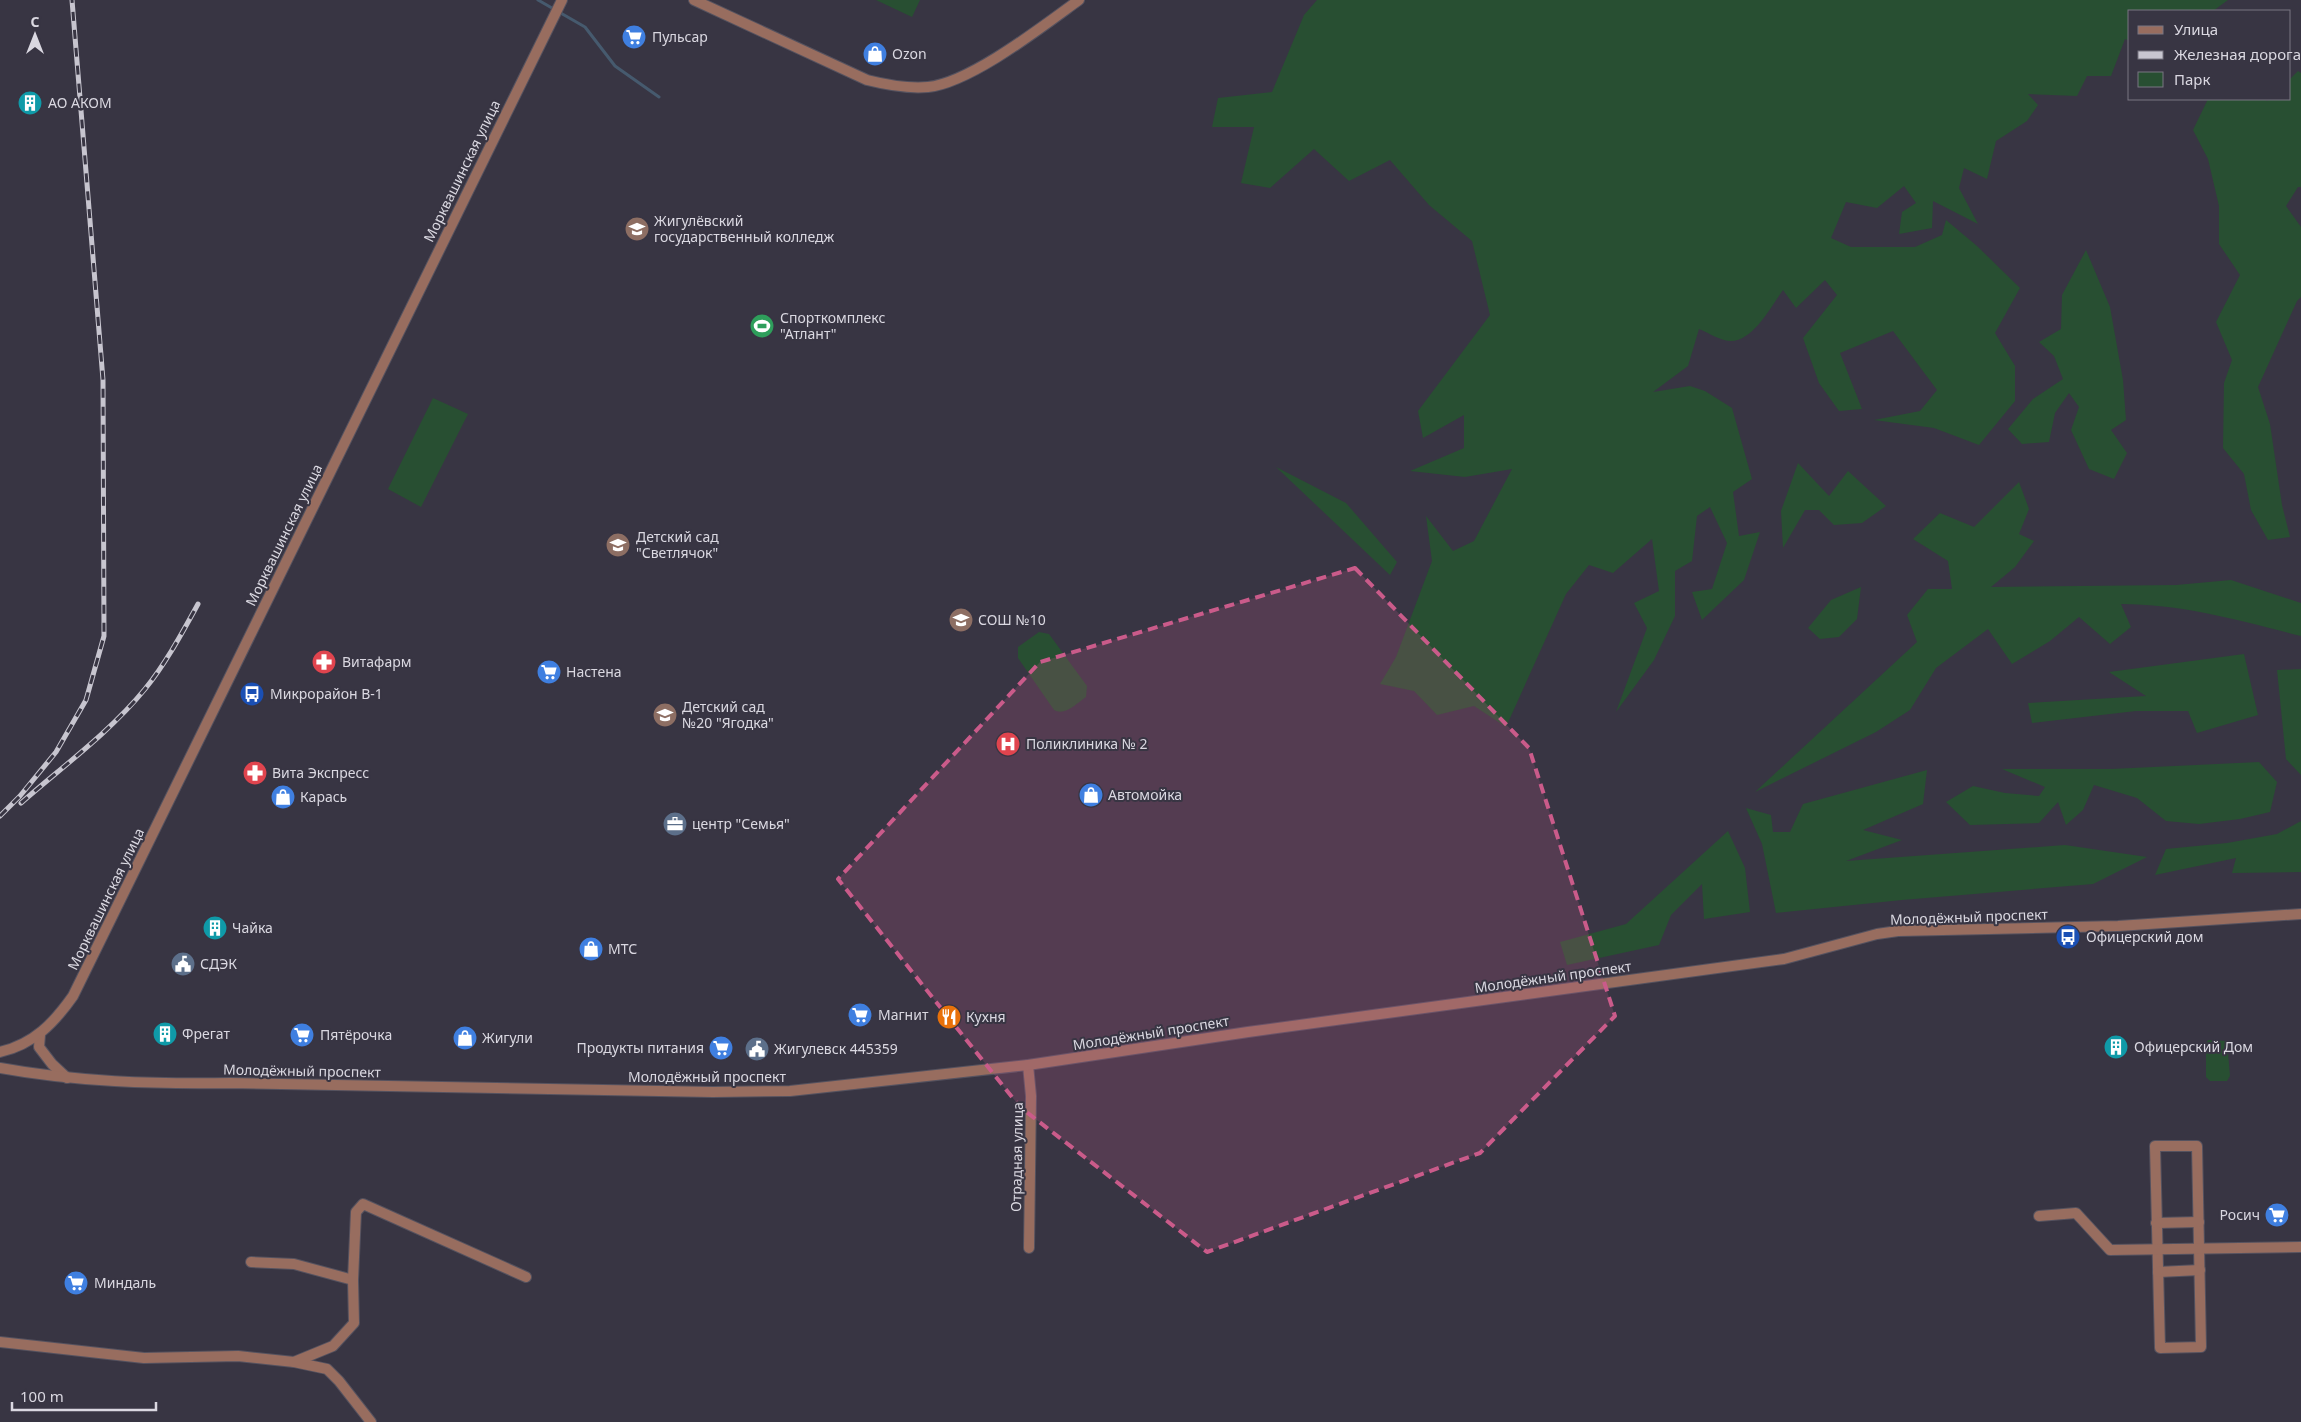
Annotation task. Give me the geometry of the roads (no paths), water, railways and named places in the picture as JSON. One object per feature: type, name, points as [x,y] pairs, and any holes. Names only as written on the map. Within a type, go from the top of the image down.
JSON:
[{"type":"street","name":"Морквашинская улица","points":[[0,1052],[40,1035],[51,1025],[73,996],[562,0]]},
{"type":"street","points":[[694,0],[867,80],[889,86],[912,87],[929,87],[964,77],[1079,0]]},
{"type":"street","name":"Молодёжный проспект","points":[[0,1068],[68,1079],[154,1084],[230,1083],[767,1093],[1028,1065],[1257,1031],[1784,959],[1877,934],[2118,926],[2301,914]]},
{"type":"street","points":[[40,1035],[39,1047],[42,1052],[68,1079]]},
{"type":"street","name":"Отрадная улица","points":[[1028,1065],[1031,1096],[1029,1248]]},
{"type":"street","points":[[2155,1146],[2197,1146],[2201,1347],[2160,1348],[2157,1249],[2155,1146]]},
{"type":"street","points":[[294,1362],[333,1346],[354,1323],[352,1280],[356,1212],[362,1204],[526,1277]]},
{"type":"street","points":[[2039,1216],[2076,1213],[2110,1250],[2301,1247]]},
{"type":"street","points":[[2156,1223],[2199,1222]]},
{"type":"street","points":[[251,1262],[294,1264],[352,1280]]},
{"type":"street","points":[[2158,1272],[2200,1270]]},
{"type":"street","points":[[0,1342],[144,1358],[238,1356],[294,1362],[327,1370],[339,1381],[371,1422]]},
{"type":"waterway","points":[[538,0],[585,27],[615,66],[659,97]]},
{"type":"railway","points":[[0,816],[20,796],[56,752],[86,700],[104,636],[103,380],[72,0]]},
{"type":"railway","points":[[21,803],[85,749],[131,705],[160,669],[198,604]]},
{"type":"place","name":"Пульсар","points":[[634,37]]},
{"type":"place","name":"Ozon","points":[[875,54]]},
{"type":"place","name":"АО АКОМ","points":[[30,103]]},
{"type":"place","name":"Жигулёвский государственный колледж","points":[[637,229]]},
{"type":"place","name":"Спорткомплекс \"Атлант\"","points":[[762,326]]},
{"type":"place","name":"Детский сад \"Светлячок\"","points":[[618,545]]},
{"type":"place","name":"СОШ №10","points":[[961,620]]},
{"type":"place","name":"Витафарм","points":[[324,662]]},
{"type":"place","name":"Настена","points":[[549,672]]},
{"type":"place","name":"Микрорайон В-1","points":[[252,694]]},
{"type":"place","name":"Детский сад №20 \"Ягодка\"","points":[[665,715]]},
{"type":"place","name":"Поликлиника № 2","points":[[1008,744]]},
{"type":"place","name":"Вита Экспресс","points":[[255,773]]},
{"type":"place","name":"Автомойка","points":[[1091,795]]},
{"type":"place","name":"Карась","points":[[283,797]]},
{"type":"place","name":"центр \"Семья\"","points":[[675,824]]},
{"type":"place","name":"Чайка","points":[[215,928]]},
{"type":"place","name":"Офицерский дом","points":[[2068,937]]},
{"type":"place","name":"МТС","points":[[591,949]]},
{"type":"place","name":"СДЭК","points":[[183,964]]},
{"type":"place","name":"Магнит","points":[[860,1015]]},
{"type":"place","name":"Кухня","points":[[949,1017]]},
{"type":"place","name":"Фрегат","points":[[165,1034]]},
{"type":"place","name":"Пятёрочка","points":[[302,1035]]},
{"type":"place","name":"Жигули","points":[[465,1038]]},
{"type":"place","name":"Офицерский Дом","points":[[2116,1047]]},
{"type":"place","name":"Продукты питания","points":[[721,1048]]},
{"type":"place","name":"Жигулевск 445359","points":[[757,1049]]},
{"type":"place","name":"Росич","points":[[2277,1215]]},
{"type":"place","name":"Миндаль","points":[[76,1283]]}]
